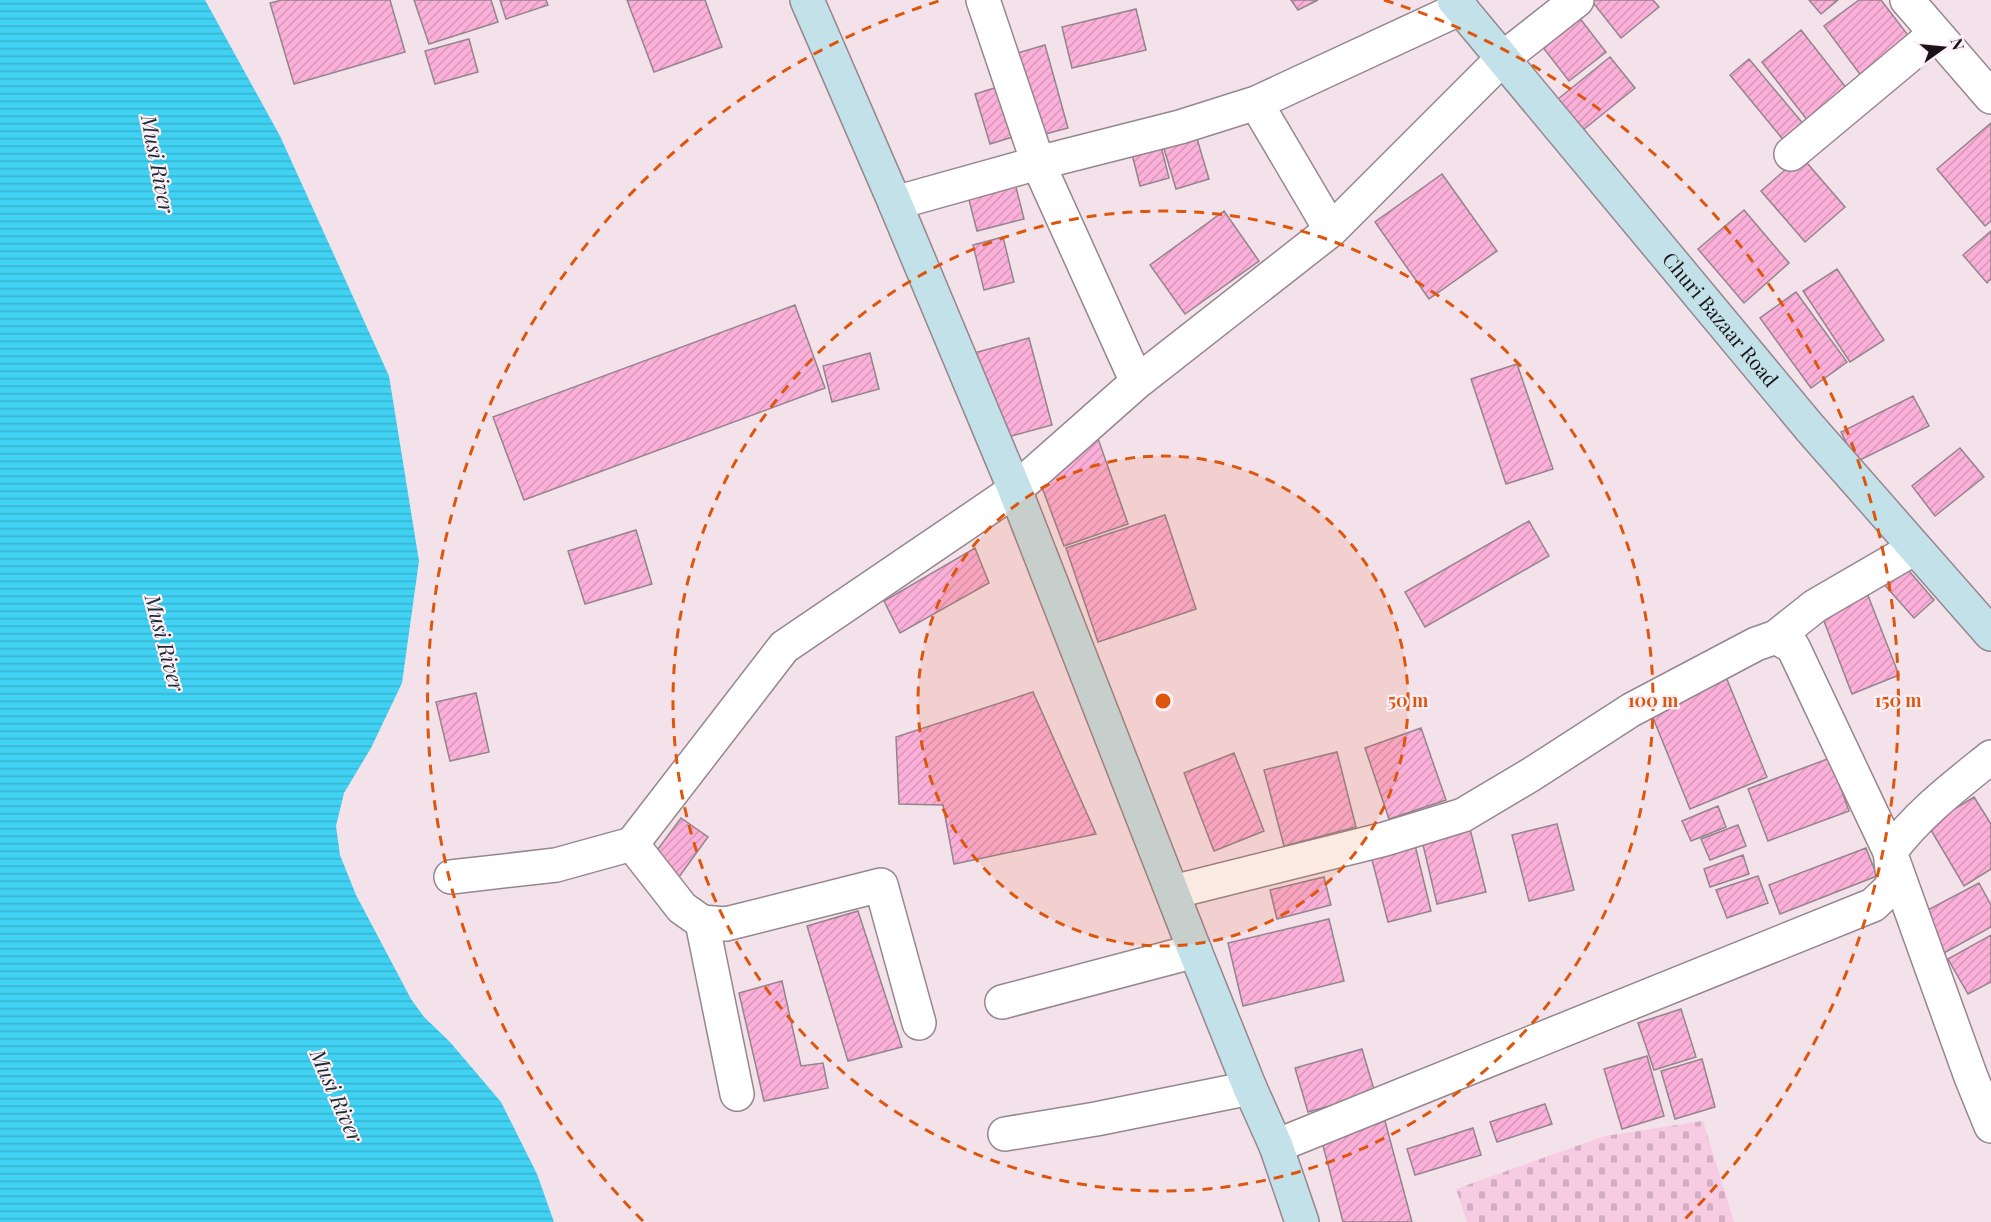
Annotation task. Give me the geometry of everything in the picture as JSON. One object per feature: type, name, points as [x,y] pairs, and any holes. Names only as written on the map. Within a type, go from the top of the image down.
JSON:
[{"type":"main road","points":[[807,0],[1015,490],[1195,951],[1276,1146],[1302,1222]]},
{"type":"main road","name":"Churi Bazaar Road","points":[[1457,4],[1810,428],[1991,634]]},
{"type":"street","points":[[983,0],[1038,163],[1137,382]]},
{"type":"street","points":[[451,877],[556,865],[632,844],[784,646],[1015,490],[1137,382],[1331,230],[1502,59],[1577,0]]},
{"type":"street","points":[[1907,0],[1991,97]]},
{"type":"street","points":[[895,203],[1038,163],[1180,127],[1256,103],[1457,4]]},
{"type":"street","points":[[1791,154],[1935,34]]},
{"type":"street","points":[[1256,103],[1331,230]]},
{"type":"street","points":[[1173,892],[1384,839],[1463,815],[1532,774],[1631,710],[1756,644],[1776,637],[1815,606],[1915,548]]},
{"type":"street","points":[[1776,637],[1793,647],[1890,852],[1981,1072],[1991,1126]]},
{"type":"street","points":[[1276,1146],[1873,905],[1894,885],[1890,852],[1907,829],[1991,757]]},
{"type":"street","points":[[632,844],[682,908],[702,922],[726,924],[881,885],[919,1023]]},
{"type":"street","points":[[702,922],[737,1094]]},
{"type":"street","points":[[1002,1002],[1195,951]]},
{"type":"street","points":[[1005,1134],[1096,1119],[1250,1088]]},
{"type":"green space","points":[[1703,1121],[1734,1222],[1467,1222],[1456,1189],[1605,1136]]},
{"type":"water","name":"Musi River","points":[[0,0],[205,0],[280,136],[389,376],[419,561],[402,683],[371,748],[344,793],[336,826],[340,855],[356,895],[411,999],[424,1017],[450,1042],[501,1102],[537,1174],[554,1222],[0,1222]]},
{"type":"building","points":[[282,0],[390,0],[405,52],[294,84],[270,3]]},
{"type":"building","points":[[414,0],[491,0],[498,22],[429,44]]},
{"type":"building","points":[[500,0],[546,0],[548,5],[506,19]]},
{"type":"building","points":[[627,0],[705,0],[722,47],[654,72]]},
{"type":"building","points":[[1291,0],[1318,0],[1298,10]]},
{"type":"building","points":[[1591,0],[1653,0],[1659,7],[1621,38]]},
{"type":"building","points":[[1809,0],[1838,0],[1821,14]]},
{"type":"building","points":[[1859,0],[1881,0],[1914,43],[1865,81],[1824,26]]},
{"type":"building","points":[[1136,9],[1146,50],[1072,68],[1062,27]]},
{"type":"building","points":[[1575,12],[1606,52],[1569,81],[1538,41]]},
{"type":"building","points":[[1801,30],[1848,90],[1808,121],[1762,62]]},
{"type":"building","points":[[469,39],[478,72],[435,84],[425,51]]},
{"type":"building","points":[[1045,45],[1068,128],[1034,137],[1011,55]]},
{"type":"building","points":[[1610,57],[1635,88],[1583,130],[1558,99]]},
{"type":"building","points":[[1749,59],[1805,126],[1785,142],[1730,75]]},
{"type":"building","points":[[1001,86],[1016,136],[990,144],[975,94]]},
{"type":"building","points":[[1991,123],[1991,221],[1985,226],[1937,169]]},
{"type":"building","points":[[1195,132],[1209,179],[1176,189],[1162,142]]},
{"type":"building","points":[[1160,142],[1169,178],[1140,186],[1131,150]]},
{"type":"building","points":[[1801,156],[1845,207],[1805,242],[1761,191]]},
{"type":"building","points":[[1442,174],[1497,251],[1429,299],[1375,222]]},
{"type":"building","points":[[1015,183],[1024,219],[977,231],[968,196]]},
{"type":"building","points":[[1744,210],[1789,263],[1744,303],[1698,249]]},
{"type":"building","points":[[1224,211],[1259,261],[1185,314],[1150,265]]},
{"type":"building","points":[[1991,231],[1991,279],[1987,283],[1963,255]]},
{"type":"building","points":[[1003,237],[1014,282],[984,290],[973,245]]},
{"type":"building","points":[[1837,269],[1884,340],[1850,362],[1803,291]]},
{"type":"building","points":[[1796,292],[1847,362],[1811,388],[1760,318]]},
{"type":"building","points":[[795,305],[825,388],[524,500],[493,417]]},
{"type":"building","points":[[1029,338],[1052,425],[997,440],[974,353]]},
{"type":"building","points":[[870,353],[879,389],[832,402],[823,366]]},
{"type":"building","points":[[1517,364],[1553,469],[1506,484],[1471,379]]},
{"type":"building","points":[[1913,396],[1929,426],[1856,462],[1841,432]]},
{"type":"building","points":[[1096,433],[1128,524],[1064,546],[1037,474]]},
{"type":"building","points":[[1960,448],[1984,477],[1935,516],[1912,486]]},
{"type":"building","points":[[1165,515],[1196,609],[1098,642],[1066,548]]},
{"type":"building","points":[[1529,521],[1549,556],[1425,627],[1405,592]]},
{"type":"building","points":[[636,530],[652,584],[585,604],[568,551]]},
{"type":"building","points":[[975,548],[989,583],[900,633],[884,601]]},
{"type":"building","points":[[1903,564],[1934,600],[1914,618],[1882,582]]},
{"type":"building","points":[[1867,593],[1899,675],[1852,694],[1820,611]]},
{"type":"building","points":[[1726,677],[1767,777],[1690,809],[1649,708]]},
{"type":"building","points":[[1033,692],[1096,834],[954,864],[943,805],[899,804],[896,737]]},
{"type":"building","points":[[476,693],[489,752],[450,761],[436,702]]},
{"type":"building","points":[[1421,728],[1446,800],[1389,819],[1365,748]]},
{"type":"building","points":[[1337,752],[1356,827],[1284,846],[1264,770]]},
{"type":"building","points":[[1234,753],[1264,831],[1214,851],[1184,773]]},
{"type":"building","points":[[1830,758],[1849,811],[1768,841],[1748,789]]},
{"type":"building","points":[[1974,797],[1991,824],[1991,869],[1964,886],[1928,825]]},
{"type":"building","points":[[1718,806],[1726,827],[1691,841],[1682,821]]},
{"type":"building","points":[[681,818],[708,837],[679,877],[652,857]]},
{"type":"building","points":[[1468,821],[1486,892],[1437,904],[1420,832]]},
{"type":"building","points":[[1557,824],[1574,890],[1529,901],[1512,835]]},
{"type":"building","points":[[1738,825],[1746,846],[1710,860],[1701,839]]},
{"type":"building","points":[[1414,841],[1431,911],[1388,922],[1370,852]]},
{"type":"building","points":[[1866,848],[1877,876],[1780,914],[1769,885]]},
{"type":"building","points":[[1743,855],[1749,874],[1710,887],[1704,869]]},
{"type":"building","points":[[1758,876],[1768,903],[1727,918],[1716,890]]},
{"type":"building","points":[[1324,877],[1331,905],[1277,919],[1270,890]]},
{"type":"building","points":[[1979,883],[1991,905],[1991,927],[1944,953],[1922,913]]},
{"type":"building","points":[[858,911],[902,1047],[848,1061],[807,926]]},
{"type":"building","points":[[1329,919],[1344,981],[1243,1006],[1228,943]]},
{"type":"building","points":[[1991,935],[1991,982],[1968,994],[1948,959]]},
{"type":"building","points":[[782,981],[801,1066],[823,1063],[828,1088],[764,1101],[739,993]]},
{"type":"building","points":[[1681,1009],[1696,1057],[1654,1070],[1638,1023]]},
{"type":"building","points":[[1362,1049],[1375,1093],[1308,1112],[1295,1068]]},
{"type":"building","points":[[1647,1056],[1664,1116],[1622,1129],[1604,1069]]},
{"type":"building","points":[[1702,1059],[1715,1107],[1675,1119],[1661,1071]]},
{"type":"building","points":[[1545,1104],[1552,1124],[1497,1142],[1490,1122]]},
{"type":"building","points":[[1385,1121],[1412,1222],[1343,1222],[1321,1138]]},
{"type":"building","points":[[1473,1128],[1481,1155],[1415,1175],[1407,1149]]}]
